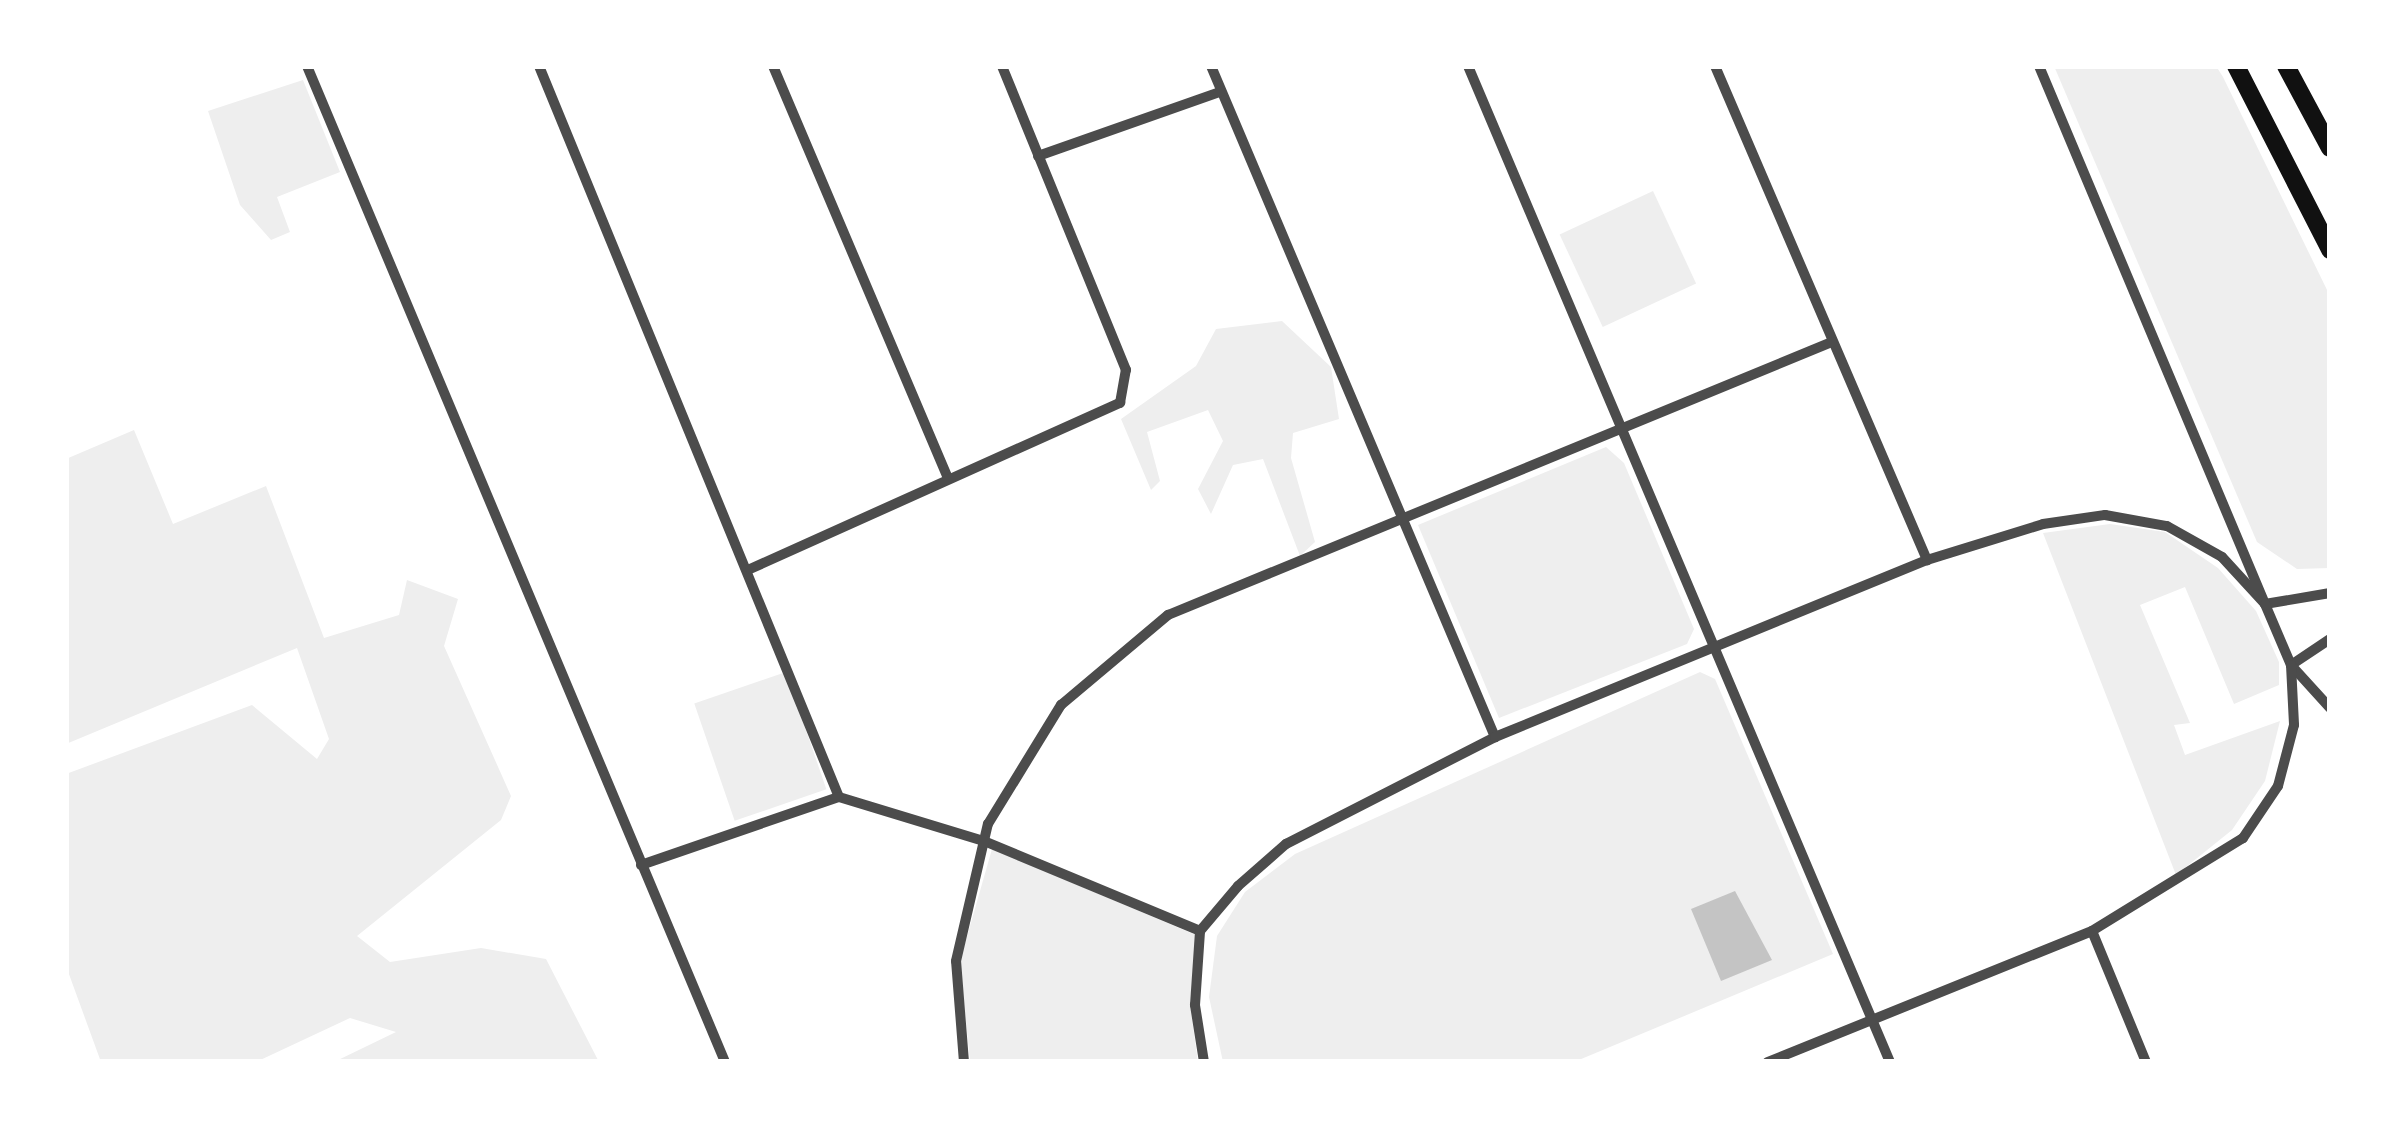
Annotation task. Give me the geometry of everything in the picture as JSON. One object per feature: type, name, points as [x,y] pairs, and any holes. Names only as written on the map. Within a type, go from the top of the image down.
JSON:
[{"type":"main road","points":[[2236,66],[2330,250]]},
{"type":"main road","points":[[2286,66],[2330,148]]},
{"type":"street","points":[[307,66],[725,1062]]},
{"type":"street","points":[[539,66],[750,569],[839,797]]},
{"type":"street","points":[[773,66],[948,478]]},
{"type":"street","points":[[750,569],[1109,410],[1126,393],[1126,370],[1001,66]]},
{"type":"street","points":[[1211,66],[1495,737]]},
{"type":"street","points":[[1468,66],[1617,430],[1715,646],[1890,1062]]},
{"type":"street","points":[[1715,66],[1928,560]]},
{"type":"street","points":[[2039,66],[2291,665],[2330,708]]},
{"type":"street","points":[[1038,156],[1220,92]]},
{"type":"street","points":[[964,1062],[956,961],[984,841],[1061,705],[1168,615],[1832,342]]},
{"type":"street","points":[[1204,1062],[1195,1005],[1200,931],[1286,844],[1495,737],[1928,560],[2043,524],[2105,515],[2168,526],[2222,557],[2265,604]]},
{"type":"street","points":[[2265,604],[2330,593]]},
{"type":"street","points":[[2291,665],[2330,639]]},
{"type":"street","points":[[1767,1062],[2092,931],[2242,838],[2278,786],[2294,725],[2291,665]]},
{"type":"street","points":[[641,865],[839,797],[984,841],[1200,931]]},
{"type":"street","points":[[2092,931],[2146,1062]]},
{"type":"shaded area","points":[[2054,66],[2216,66],[2223,77],[2330,296],[2330,568],[2297,569],[2257,542]]},
{"type":"shaded area","points":[[303,80],[340,172],[277,197],[290,232],[271,240],[240,205],[208,111]]},
{"type":"shaded area","points":[[1653,191],[1696,283],[1603,327],[1560,235]]},
{"type":"shaded area","points":[[1282,321],[1331,367],[1339,419],[1293,433],[1291,458],[1315,542],[1300,556],[1263,459],[1233,465],[1211,514],[1198,489],[1223,441],[1208,410],[1147,432],[1160,481],[1151,490],[1121,419],[1196,366],[1216,329]]},
{"type":"shaded area","points":[[134,430],[173,524],[266,486],[324,638],[399,615],[407,580],[458,599],[444,646],[511,796],[501,820],[357,936],[390,962],[481,948],[546,959],[599,1062],[334,1062],[396,1032],[350,1018],[256,1062],[101,1062],[66,966],[66,774],[252,705],[317,759],[329,739],[297,648],[66,744],[66,459]]},
{"type":"shaded area","points":[[1606,447],[1624,463],[1694,629],[1687,644],[1499,718],[1418,525]]},
{"type":"shaded area","points":[[2110,524],[2165,532],[2218,568],[2256,611],[2279,662],[2279,685],[2234,704],[2185,587],[2140,605],[2190,723],[2174,725],[2185,755],[2280,721],[2265,781],[2232,830],[2176,875],[2043,533]]},
{"type":"shaded area","points":[[786,672],[826,789],[735,821],[694,704]]},
{"type":"shaded area","points":[[1700,672],[1715,679],[1833,954],[1574,1062],[1223,1062],[1209,997],[1217,936],[1245,892],[1295,854]]},
{"type":"shaded area","points":[[992,849],[1196,935],[1190,1004],[1198,1062],[970,1062],[960,961]]},
{"type":"building","points":[[1735,891],[1772,960],[1721,981],[1691,909]]}]
